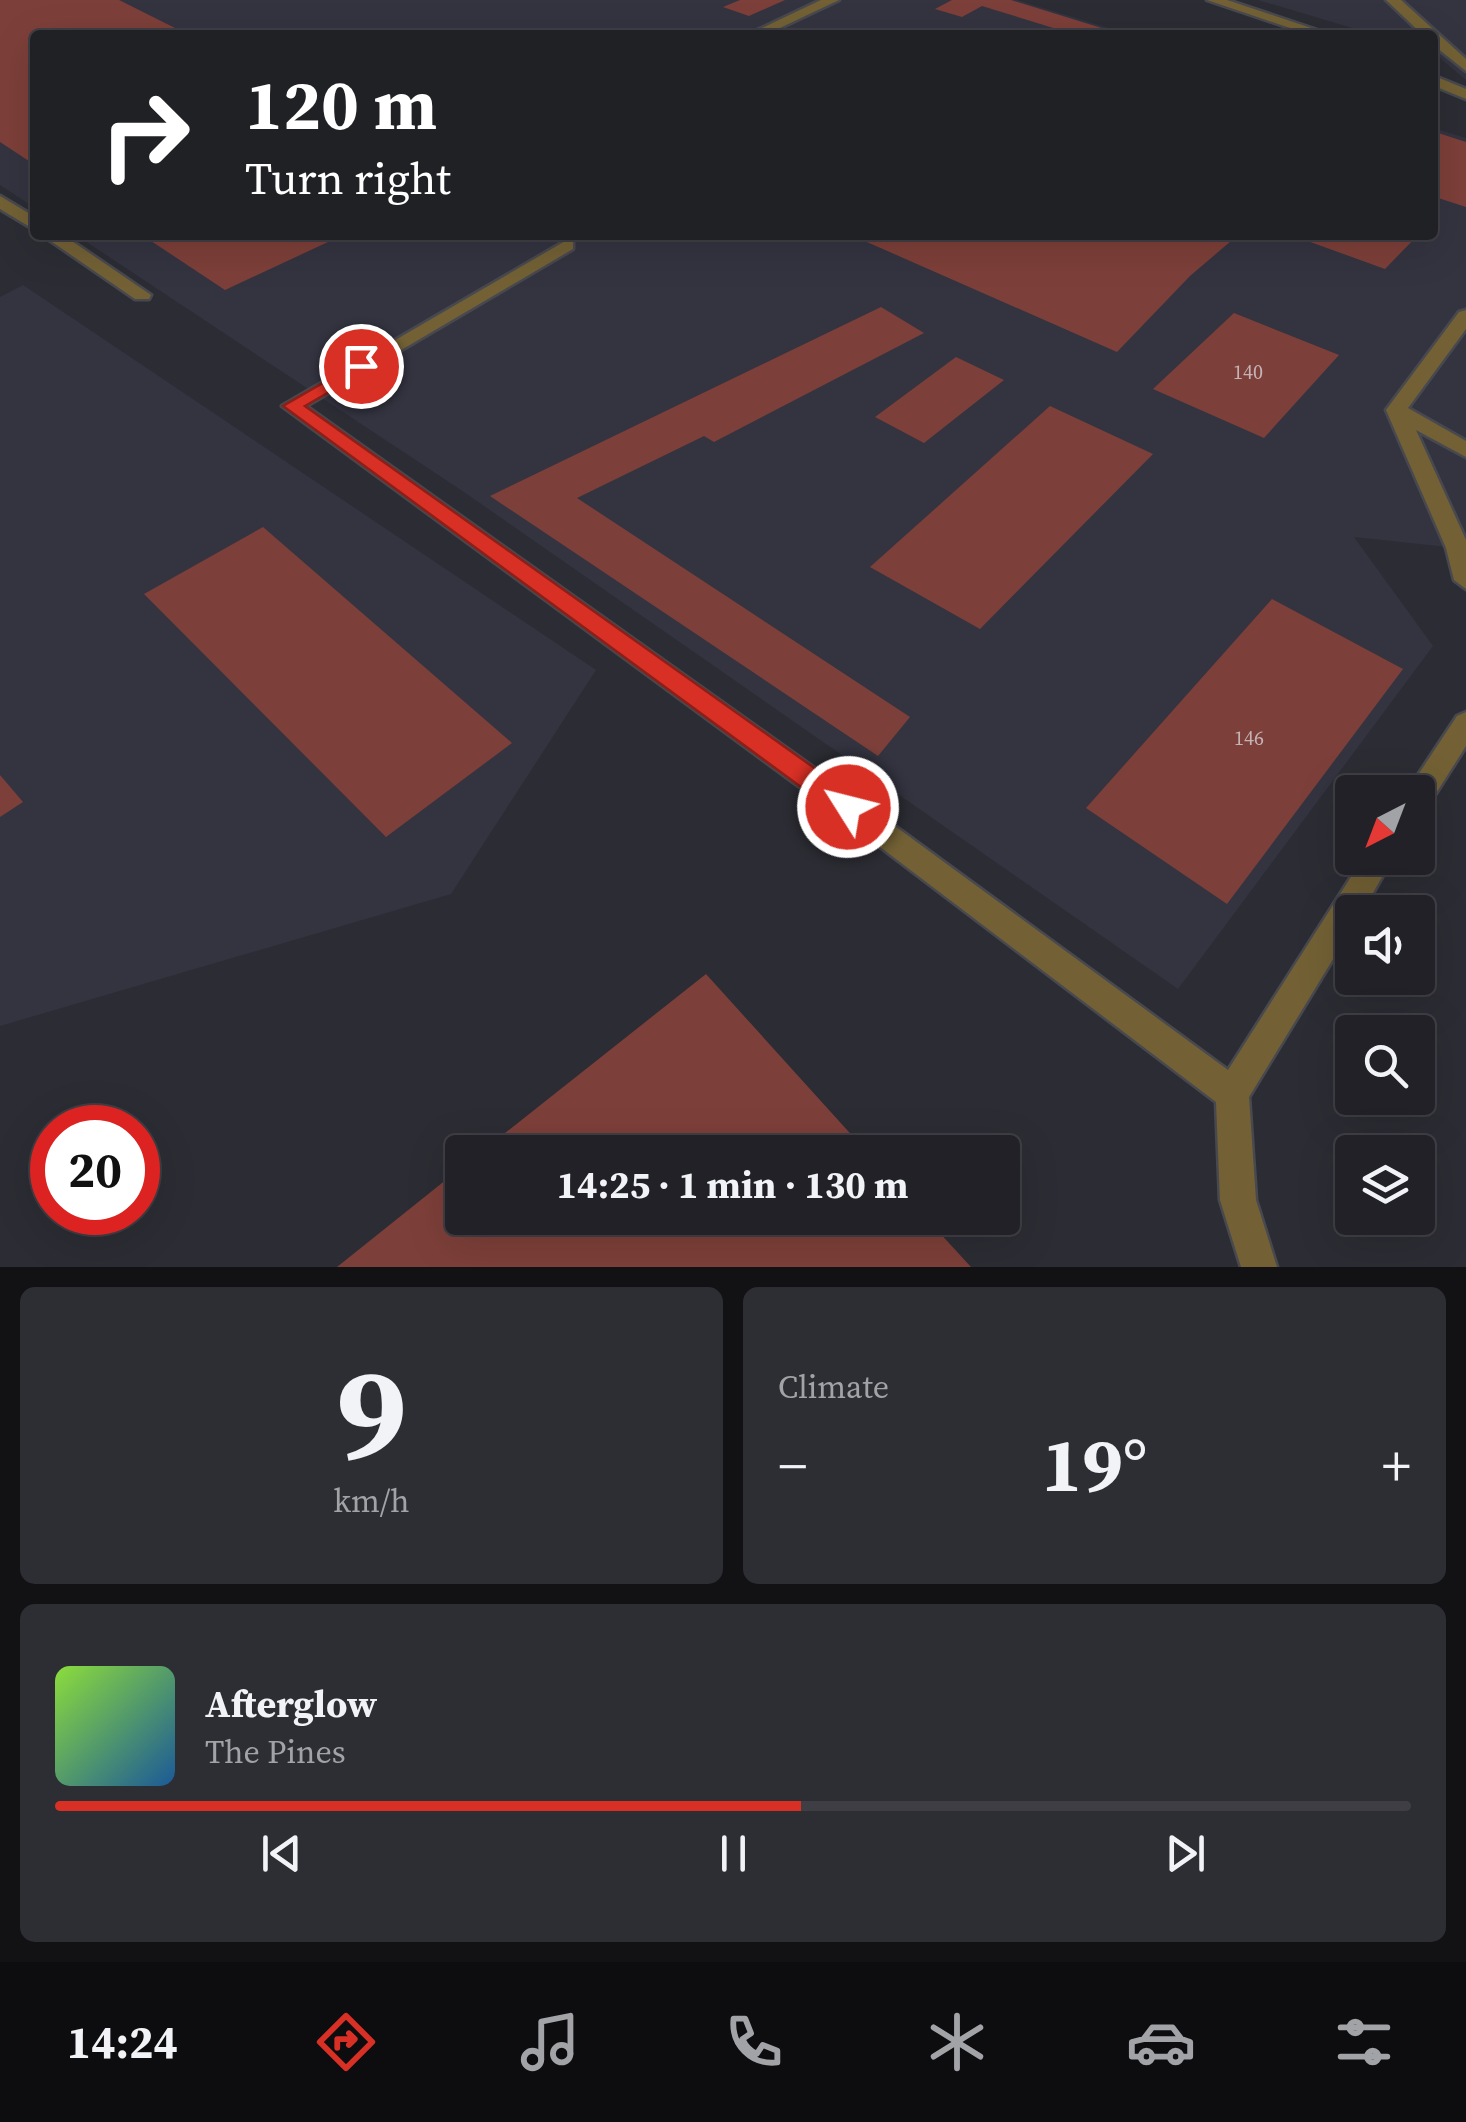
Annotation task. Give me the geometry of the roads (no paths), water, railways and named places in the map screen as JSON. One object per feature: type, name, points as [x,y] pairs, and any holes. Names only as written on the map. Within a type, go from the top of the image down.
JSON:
[{"type":"street","points":[[765,30],[832,0]]},
{"type":"street","points":[[1214,0],[1309,30]]},
{"type":"street","points":[[1393,0],[1426,30]]},
{"type":"street","points":[[1438,41],[1466,67]]},
{"type":"street","points":[[1438,82],[1466,95]]},
{"type":"street","points":[[0,202],[30,221]]},
{"type":"street","points":[[59,240],[142,295]]},
{"type":"street","points":[[568,245],[292,406],[848,807],[1232,1094]]},
{"type":"street","points":[[1396,410],[1466,316]]},
{"type":"street","points":[[1396,410],[1466,450]]},
{"type":"street","points":[[1396,410],[1458,548],[1466,580]]},
{"type":"street","points":[[1433,775],[1466,723]]},
{"type":"street","points":[[1259,1267],[1238,1200],[1232,1094],[1368,875]]}]
